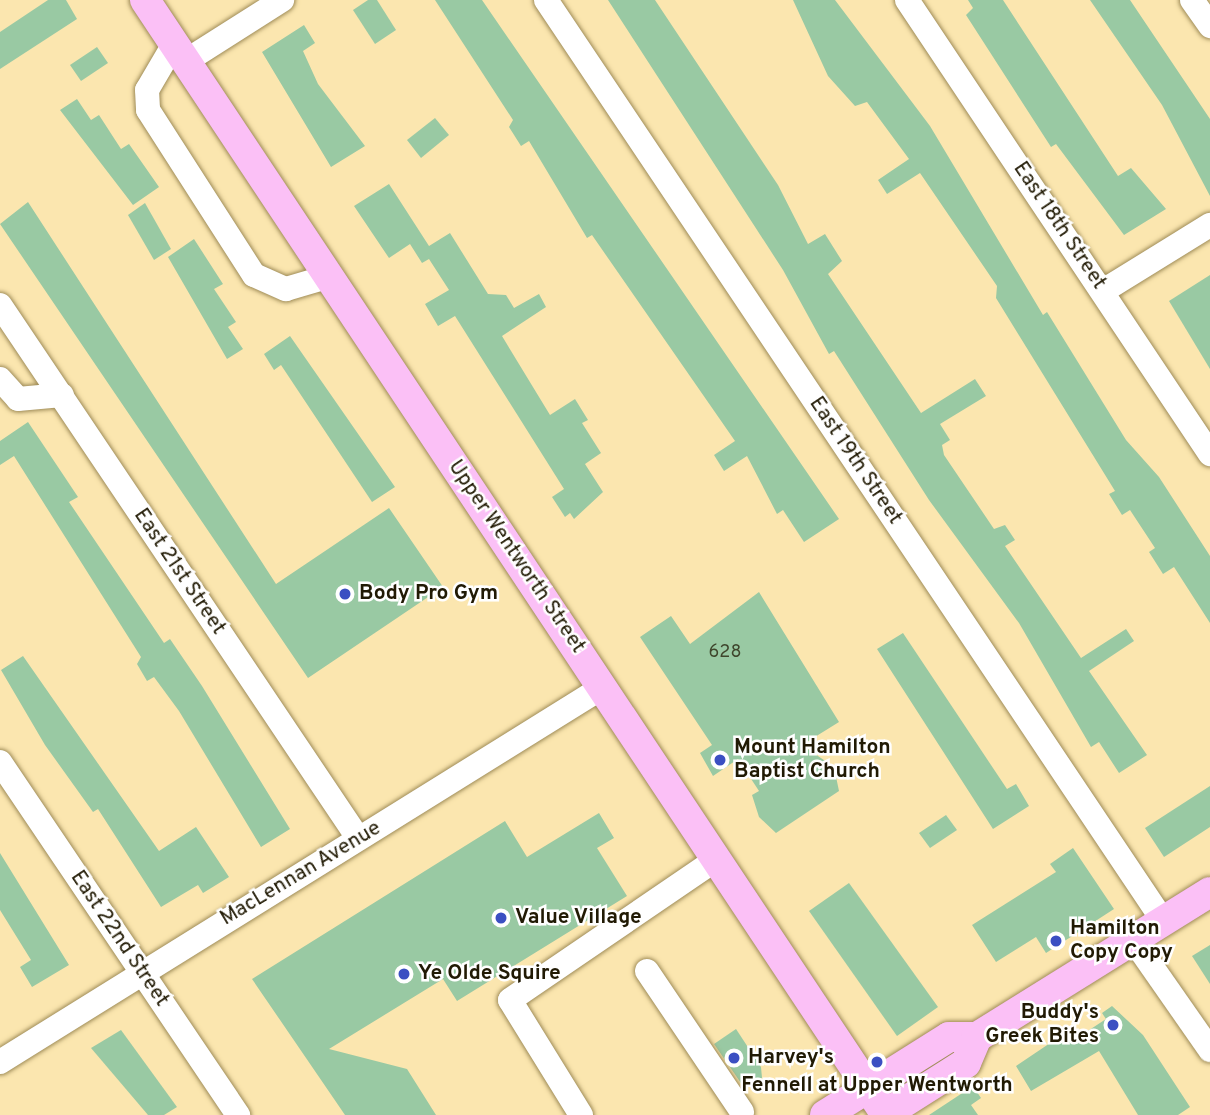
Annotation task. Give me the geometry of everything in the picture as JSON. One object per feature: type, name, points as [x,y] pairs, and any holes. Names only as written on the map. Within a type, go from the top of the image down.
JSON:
[{"type":"main road","name":"Upper Wentworth Street","points":[[145,0],[885,1115]]},
{"type":"main road","points":[[825,1115],[949,1037],[976,1037],[1210,892]]},
{"type":"main road","points":[[885,1115],[966,1063],[976,1037]]},
{"type":"street","points":[[282,0],[180,52],[147,90],[148,110],[254,275],[286,289],[330,276]]},
{"type":"street","name":"East 19th Street","points":[[546,0],[1164,922]]},
{"type":"street","name":"East 18th Street","points":[[907,0],[1210,454]]},
{"type":"street","points":[[1192,0],[1210,26]]},
{"type":"street","points":[[1103,291],[1210,225]]},
{"type":"street","name":"East 21st Street","points":[[0,305],[358,838]]},
{"type":"street","points":[[0,379],[18,399],[62,395]]},
{"type":"street","name":"MacLennan Avenue","points":[[0,1062],[603,687]]},
{"type":"street","name":"East 22nd Street","points":[[0,762],[238,1115]]},
{"type":"street","points":[[581,1115],[510,1000],[717,859]]},
{"type":"street","points":[[1134,941],[1210,1050]]},
{"type":"street","points":[[647,971],[742,1112]]},
{"type":"building","points":[[48,0],[66,0],[77,19],[0,69],[0,32]]},
{"type":"building","points":[[368,0],[377,0],[396,30],[375,44],[353,10]]},
{"type":"building","points":[[435,0],[482,0],[839,519],[804,542],[783,510],[777,514],[747,456],[724,471],[714,455],[735,441],[592,235],[587,238],[529,141],[521,146],[509,127],[513,120]]},
{"type":"building","points":[[608,0],[655,0],[778,185],[808,244],[825,234],[842,261],[828,274],[921,413],[975,379],[986,396],[940,424],[950,440],[942,445],[944,455],[994,529],[1005,525],[1015,540],[1005,546],[1081,658],[1126,629],[1134,641],[1089,671],[1147,755],[1119,773],[1099,742],[1091,747],[1019,623],[929,500],[834,351],[829,354],[783,270]]},
{"type":"building","points":[[793,0],[835,0],[930,126],[1043,315],[1047,312],[1126,440],[1159,477],[1210,556],[1210,623],[1174,567],[1163,574],[1149,552],[1155,548],[1130,510],[1122,515],[1109,494],[1115,491],[996,298],[997,286],[920,173],[887,194],[878,180],[909,159],[867,102],[855,106],[828,76]]},
{"type":"building","points":[[968,0],[1003,0],[1118,176],[1131,168],[1166,209],[1124,235],[1056,144],[1051,147],[966,15],[973,8]]},
{"type":"building","points":[[1090,0],[1130,0],[1210,119],[1210,196],[1162,105]]},
{"type":"building","points":[[304,25],[315,43],[303,51],[318,84],[365,146],[331,167],[262,52]]},
{"type":"building","points":[[97,47],[108,63],[81,81],[70,65]]},
{"type":"building","points":[[77,99],[91,120],[99,115],[121,149],[129,144],[159,187],[133,205],[60,110]]},
{"type":"building","points":[[435,118],[449,135],[421,158],[407,140]]},
{"type":"building","points":[[389,184],[429,246],[450,233],[488,294],[506,295],[514,308],[539,294],[546,307],[502,336],[550,415],[575,399],[588,420],[582,423],[601,453],[585,464],[603,492],[574,519],[570,513],[565,517],[552,497],[564,489],[455,316],[438,326],[425,304],[449,290],[429,259],[422,263],[410,244],[389,258],[354,206]]},
{"type":"building","points":[[28,202],[276,584],[389,508],[443,587],[308,678],[0,224]]},
{"type":"building","points":[[145,203],[171,249],[154,260],[128,215]]},
{"type":"building","points":[[194,239],[223,284],[214,289],[236,322],[228,327],[243,349],[227,359],[168,257]]},
{"type":"building","points":[[1210,275],[1210,369],[1169,301]]},
{"type":"building","points":[[290,336],[395,487],[372,502],[281,365],[274,370],[264,354]]},
{"type":"building","points":[[28,422],[78,497],[69,502],[164,643],[170,639],[202,686],[290,829],[261,847],[179,711],[154,677],[147,681],[137,664],[141,657],[14,456],[0,465],[0,441]]},
{"type":"building","points":[[759,592],[839,722],[802,745],[834,767],[839,791],[776,833],[759,817],[752,795],[759,791],[738,759],[713,776],[700,753],[712,745],[640,637],[671,616],[690,644]]},
{"type":"building","points":[[903,633],[1007,789],[1016,784],[1029,806],[993,829],[877,649]]},
{"type":"building","points":[[23,656],[159,851],[196,827],[229,877],[203,893],[198,885],[161,907],[98,809],[93,812],[45,745],[1,670]]},
{"type":"building","points":[[1210,786],[1210,827],[1164,857],[1145,828]]},
{"type":"building","points":[[599,813],[614,838],[597,848],[627,896],[457,1001],[443,979],[329,1049],[407,1069],[436,1115],[345,1115],[252,979],[505,821],[527,857]]},
{"type":"building","points":[[946,815],[957,830],[930,848],[919,833]]},
{"type":"building","points":[[1073,848],[1114,909],[1046,953],[1036,937],[996,962],[972,925],[1056,872],[1050,864]]},
{"type":"building","points":[[0,853],[69,965],[32,987],[20,967],[31,960],[0,910]]},
{"type":"building","points":[[849,883],[938,1007],[897,1036],[809,911]]},
{"type":"building","points":[[1210,945],[1210,984],[1192,956]]},
{"type":"building","points":[[1112,1006],[1143,1035],[1190,1107],[1178,1115],[1138,1115],[1099,1051],[1031,1091],[1016,1066],[1065,1033],[1071,1042],[1106,1019],[1102,1013]]},
{"type":"building","name":"Harvey's","points":[[736,1029],[761,1067],[762,1078],[745,1089],[714,1044]]},
{"type":"building","points":[[121,1030],[177,1107],[164,1115],[148,1115],[91,1048]]},
{"type":"building","points":[[973,1086],[981,1098],[971,1105],[978,1115],[929,1115]]},
{"type":"place","name":"Body Pro Gym","points":[[345,594]]},
{"type":"place","name":"Mount Hamilton Baptist Church","points":[[720,760]]},
{"type":"place","name":"Value Village","points":[[501,918]]},
{"type":"place","name":"Hamilton Copy Copy","points":[[1056,941]]},
{"type":"place","name":"Ye Olde Squire","points":[[404,974]]},
{"type":"place","name":"Buddy's Greek Bites","points":[[1113,1025]]},
{"type":"place","name":"Harvey's","points":[[734,1058]]},
{"type":"place","name":"Fennell at Upper Wentworth","points":[[877,1062]]}]
